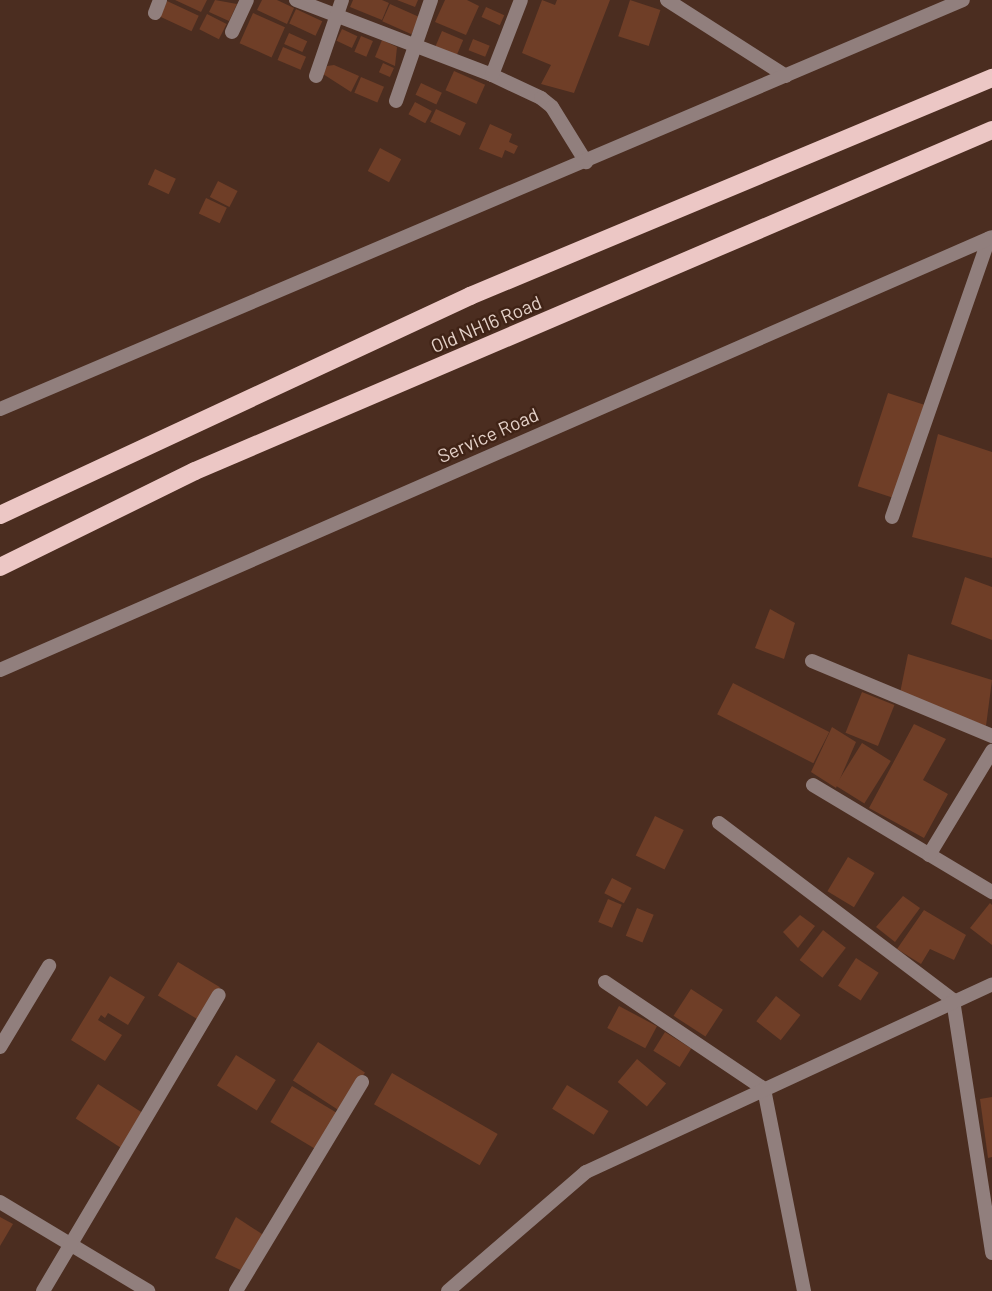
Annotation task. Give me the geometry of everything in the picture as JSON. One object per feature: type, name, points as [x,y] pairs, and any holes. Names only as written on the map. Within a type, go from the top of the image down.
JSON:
[{"type":"main road","name":"Old NH16 Road","points":[[0,515],[470,296],[992,78]]},
{"type":"main road","name":"Old NH16 Road","points":[[0,567],[195,471],[992,130]]},
{"type":"street","points":[[232,32],[247,0]]},
{"type":"street","points":[[296,0],[414,48],[492,75],[552,107],[586,162]]},
{"type":"street","points":[[316,76],[342,0]]},
{"type":"street","points":[[396,101],[430,0]]},
{"type":"street","points":[[492,75],[521,0]]},
{"type":"street","points":[[667,0],[786,76]]},
{"type":"street","points":[[0,409],[962,0]]},
{"type":"street","points":[[892,517],[990,237]]},
{"type":"street","name":"Service Road","points":[[0,670],[990,237]]},
{"type":"street","points":[[812,661],[992,736]]},
{"type":"street","points":[[929,855],[992,751]]},
{"type":"street","points":[[813,785],[992,892]]},
{"type":"street","points":[[719,823],[953,1000],[992,1253]]},
{"type":"street","points":[[0,1046],[49,966]]},
{"type":"street","points":[[605,982],[764,1089],[804,1291]]},
{"type":"street","points":[[448,1291],[586,1172],[992,984]]},
{"type":"street","points":[[43,1291],[219,995]]},
{"type":"street","points":[[236,1291],[362,1082]]},
{"type":"street","points":[[0,1202],[148,1291]]},
{"type":"building","points":[[175,0],[207,0],[201,12]]},
{"type":"building","points":[[215,0],[237,4],[229,21],[209,12]]},
{"type":"building","points":[[262,0],[277,0],[294,8],[287,24],[257,10]]},
{"type":"building","points":[[353,0],[382,0],[389,3],[382,20],[350,7]]},
{"type":"building","points":[[397,0],[418,0],[415,7]]},
{"type":"building","points":[[445,0],[467,0],[479,6],[466,35],[435,22]]},
{"type":"building","points":[[542,0],[555,5],[557,0],[610,0],[574,93],[541,84],[551,65],[522,53]]},
{"type":"building","points":[[630,0],[660,10],[649,46],[618,36]]},
{"type":"building","points":[[167,1],[199,16],[192,31],[160,16]]},
{"type":"building","points":[[390,4],[419,17],[412,34],[382,21]]},
{"type":"building","points":[[486,7],[504,15],[500,25],[482,17]]},
{"type":"building","points":[[296,9],[322,21],[316,36],[289,24]]},
{"type":"building","points":[[253,13],[285,27],[272,57],[240,43]]},
{"type":"building","points":[[207,14],[227,24],[219,39],[199,29]]},
{"type":"building","points":[[342,29],[357,36],[352,48],[337,41]]},
{"type":"building","points":[[442,31],[463,40],[456,57],[435,48]]},
{"type":"building","points":[[289,33],[307,41],[302,52],[284,44]]},
{"type":"building","points":[[361,36],[373,41],[366,57],[354,52]]},
{"type":"building","points":[[473,39],[490,46],[485,57],[469,50]]},
{"type":"building","points":[[382,40],[397,47],[395,66],[375,57]]},
{"type":"building","points":[[283,47],[306,57],[301,70],[278,60]]},
{"type":"building","points":[[383,63],[394,68],[390,77],[379,72]]},
{"type":"building","points":[[334,65],[359,76],[351,92],[323,74],[327,66]]},
{"type":"building","points":[[454,71],[485,85],[477,104],[445,90]]},
{"type":"building","points":[[361,77],[384,87],[377,102],[354,93]]},
{"type":"building","points":[[421,83],[442,93],[436,105],[416,95]]},
{"type":"building","points":[[415,102],[432,111],[425,123],[408,114]]},
{"type":"building","points":[[436,109],[466,123],[460,136],[430,122]]},
{"type":"building","points":[[490,124],[512,134],[509,142],[518,146],[514,154],[505,150],[502,158],[479,149]]},
{"type":"building","points":[[380,148],[401,159],[389,182],[368,171]]},
{"type":"building","points":[[155,169],[176,179],[169,194],[148,184]]},
{"type":"building","points":[[218,181],[238,191],[229,207],[210,197]]},
{"type":"building","points":[[206,198],[227,208],[220,223],[199,213]]},
{"type":"building","points":[[888,393],[924,405],[894,498],[858,486]]},
{"type":"building","points":[[938,434],[992,452],[992,558],[912,537]]},
{"type":"building","points":[[965,577],[992,587],[992,640],[951,624]]},
{"type":"building","points":[[770,609],[795,623],[784,659],[755,648]]},
{"type":"building","points":[[908,654],[992,680],[986,726],[900,693]]},
{"type":"building","points":[[733,683],[829,732],[813,763],[717,714]]},
{"type":"building","points":[[862,692],[894,705],[878,746],[846,733]]},
{"type":"building","points":[[914,724],[946,739],[923,780],[948,794],[924,838],[869,808]]},
{"type":"building","points":[[832,727],[856,742],[836,788],[811,772]]},
{"type":"building","points":[[862,743],[891,761],[864,803],[836,785]]},
{"type":"building","points":[[655,816],[684,830],[664,870],[636,856]]},
{"type":"building","points":[[848,857],[875,873],[854,907],[827,891]]},
{"type":"building","points":[[612,878],[632,888],[624,903],[604,893]]},
{"type":"building","points":[[903,896],[920,908],[895,942],[876,927]]},
{"type":"building","points":[[608,899],[622,905],[612,928],[598,922]]},
{"type":"building","points":[[990,903],[992,905],[992,945],[970,928]]},
{"type":"building","points":[[637,908],[654,915],[642,943],[626,936]]},
{"type":"building","points":[[924,910],[966,935],[954,960],[930,949],[921,964],[897,949]]},
{"type":"building","points":[[800,915],[815,926],[798,948],[783,932]]},
{"type":"building","points":[[823,930],[846,948],[822,978],[800,960]]},
{"type":"building","points":[[856,958],[879,973],[861,1000],[838,986]]},
{"type":"building","points":[[178,962],[220,987],[200,1021],[158,995]]},
{"type":"building","points":[[110,976],[145,997],[128,1025],[108,1013],[105,1018],[101,1015],[98,1020],[122,1035],[105,1061],[71,1040]]},
{"type":"building","points":[[691,989],[723,1010],[705,1037],[674,1016]]},
{"type":"building","points":[[776,996],[800,1015],[781,1040],[756,1021]]},
{"type":"building","points":[[619,1006],[657,1026],[645,1048],[607,1028]]},
{"type":"building","points":[[665,1032],[691,1048],[680,1067],[653,1051]]},
{"type":"building","points":[[318,1042],[365,1072],[340,1111],[293,1081]]},
{"type":"building","points":[[236,1055],[276,1080],[257,1110],[217,1086]]},
{"type":"building","points":[[637,1059],[666,1083],[647,1106],[618,1082]]},
{"type":"building","points":[[392,1073],[498,1134],[480,1165],[374,1104]]},
{"type":"building","points":[[98,1084],[146,1115],[123,1149],[76,1118]]},
{"type":"building","points":[[567,1085],[609,1111],[594,1135],[552,1109]]},
{"type":"building","points":[[292,1086],[339,1114],[318,1150],[270,1122]]},
{"type":"building","points":[[992,1097],[992,1157],[988,1158],[980,1099]]},
{"type":"building","points":[[0,1217],[13,1224],[0,1246]]},
{"type":"building","points":[[236,1217],[268,1238],[247,1273],[215,1258]]}]
